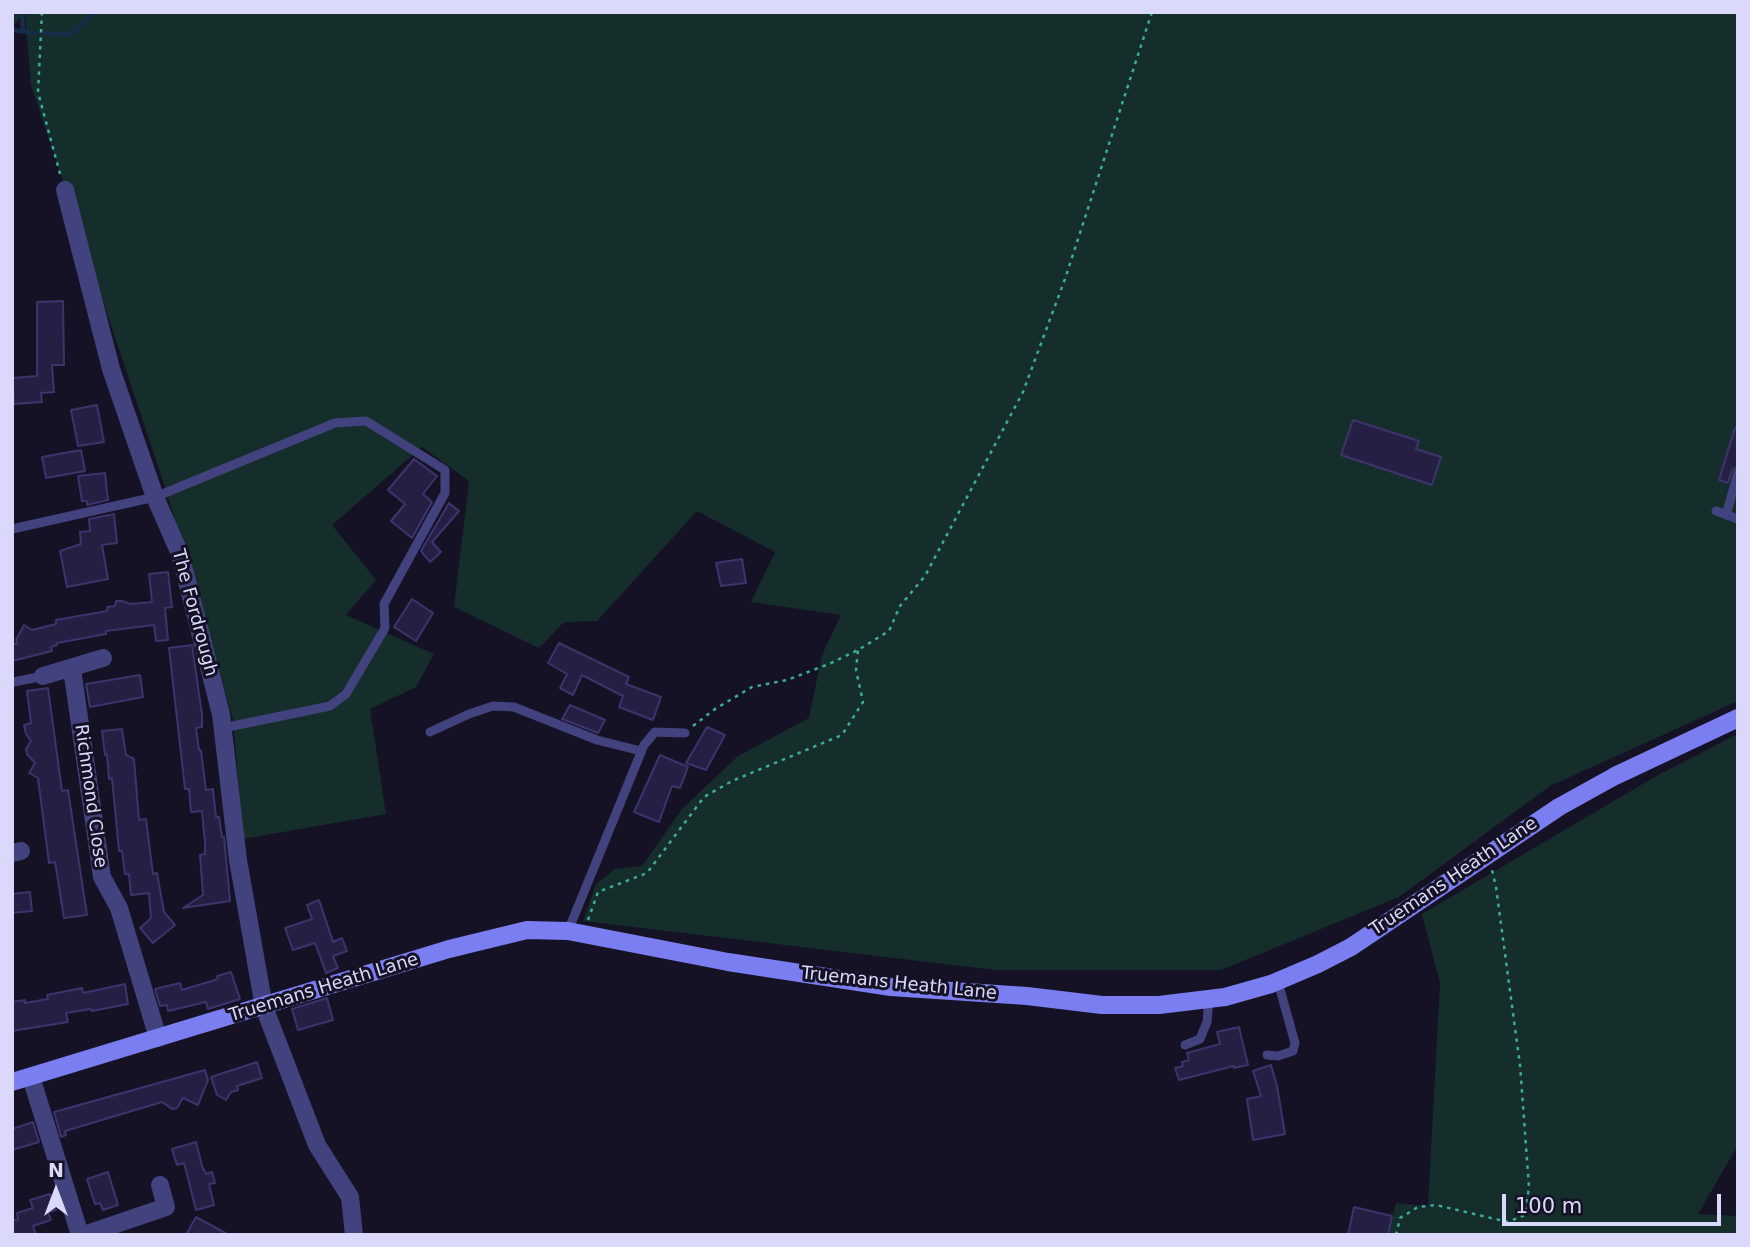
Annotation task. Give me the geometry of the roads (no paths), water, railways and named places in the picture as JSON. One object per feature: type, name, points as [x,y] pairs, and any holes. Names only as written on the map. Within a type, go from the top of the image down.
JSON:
[{"type":"street","name":"The Fordrough","points":[[65,190],[111,369],[155,497],[180,554],[221,714],[238,860],[264,1007],[317,1146],[350,1197],[354,1235]]},
{"type":"street","points":[[43,676],[103,659]]},
{"type":"street","name":"Richmond Close","points":[[72,669],[102,877],[119,908],[158,1038]]},
{"type":"street","name":"Truemans Heath Lane","points":[[12,1082],[462,946],[527,930],[568,930],[728,962],[891,987],[1027,996],[1102,1005],[1159,1005],[1225,997],[1278,982],[1351,947],[1559,807],[1615,776],[1738,718]]},
{"type":"street","points":[[31,1077],[82,1235],[166,1207],[160,1185]]},
{"type":"lane","points":[[12,529],[155,497],[335,423],[366,421],[445,470],[445,493],[384,604],[385,628],[346,694],[330,706],[223,728]]},
{"type":"lane","points":[[1726,515],[1738,474]]},
{"type":"lane","points":[[1716,511],[1738,519]]},
{"type":"lane","points":[[14,682],[43,676]]},
{"type":"lane","points":[[430,732],[492,706],[514,707],[597,740],[641,751]]},
{"type":"lane","points":[[568,930],[641,751],[655,732],[685,733]]},
{"type":"lane","points":[[1267,1055],[1278,1056],[1293,1051],[1295,1044],[1278,982]]},
{"type":"lane","points":[[1185,1045],[1200,1039],[1207,1022],[1209,999]]},
{"type":"waterway","points":[[22,12],[23,30]]},
{"type":"waterway","points":[[44,33],[71,35],[95,12]]},
{"type":"waterway","points":[[12,30],[36,33]]}]
